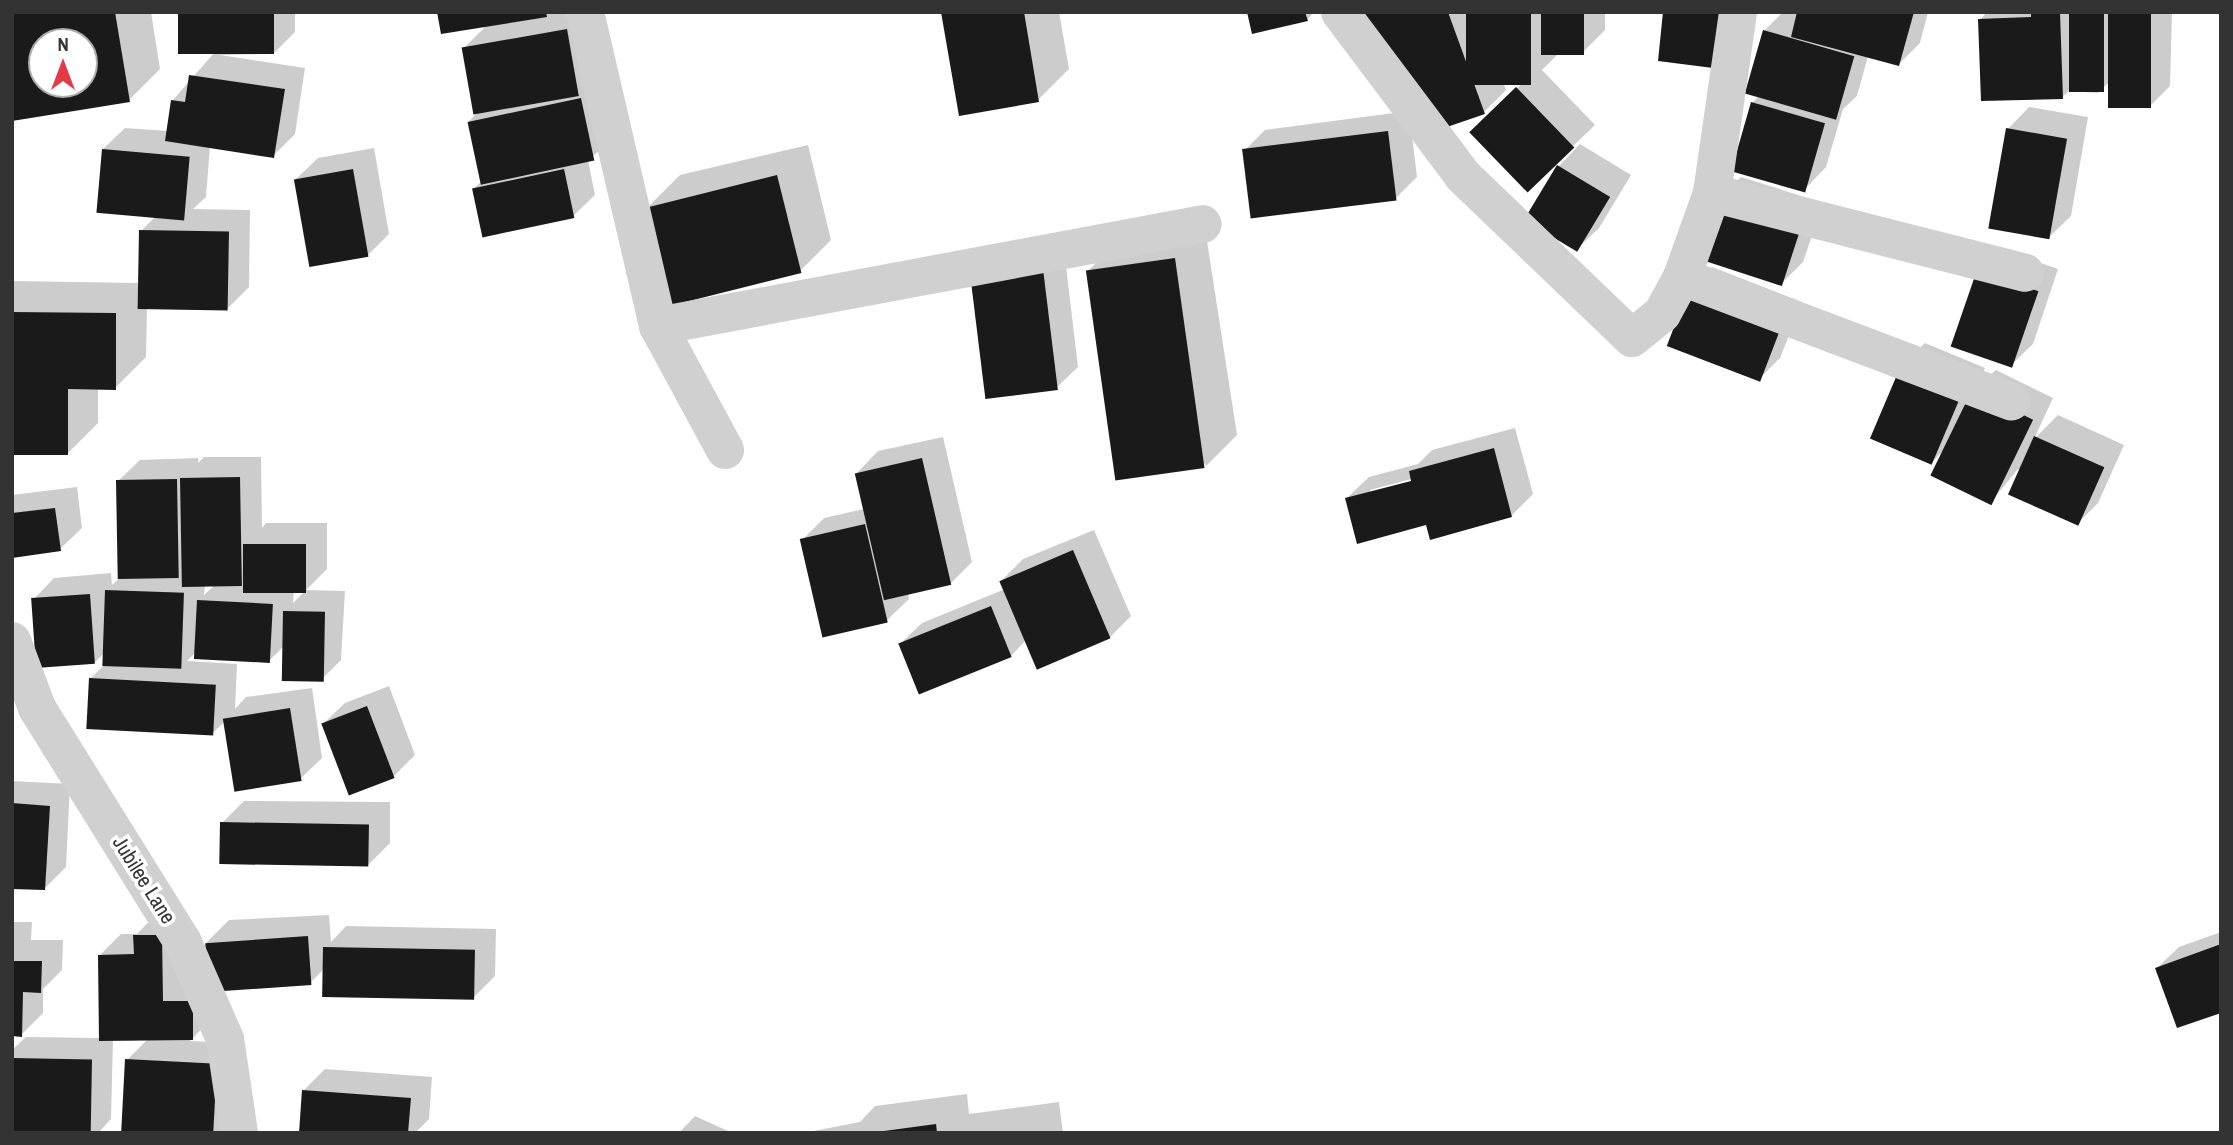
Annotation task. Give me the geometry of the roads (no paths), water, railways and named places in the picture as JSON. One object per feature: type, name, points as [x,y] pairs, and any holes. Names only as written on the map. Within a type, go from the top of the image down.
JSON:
[{"type":"street","points":[[585,12],[658,326],[725,450]]},
{"type":"street","points":[[1340,12],[1463,176],[1617,327],[1632,338],[1662,314],[1682,277],[1712,194],[1738,12]]},
{"type":"street","points":[[1712,194],[2025,274]]},
{"type":"street","points":[[658,326],[1203,224]]},
{"type":"street","points":[[1682,277],[2011,401]]},
{"type":"street","name":"Jubilee Lane","points":[[12,641],[37,708],[183,943],[225,1039],[239,1133]]}]
